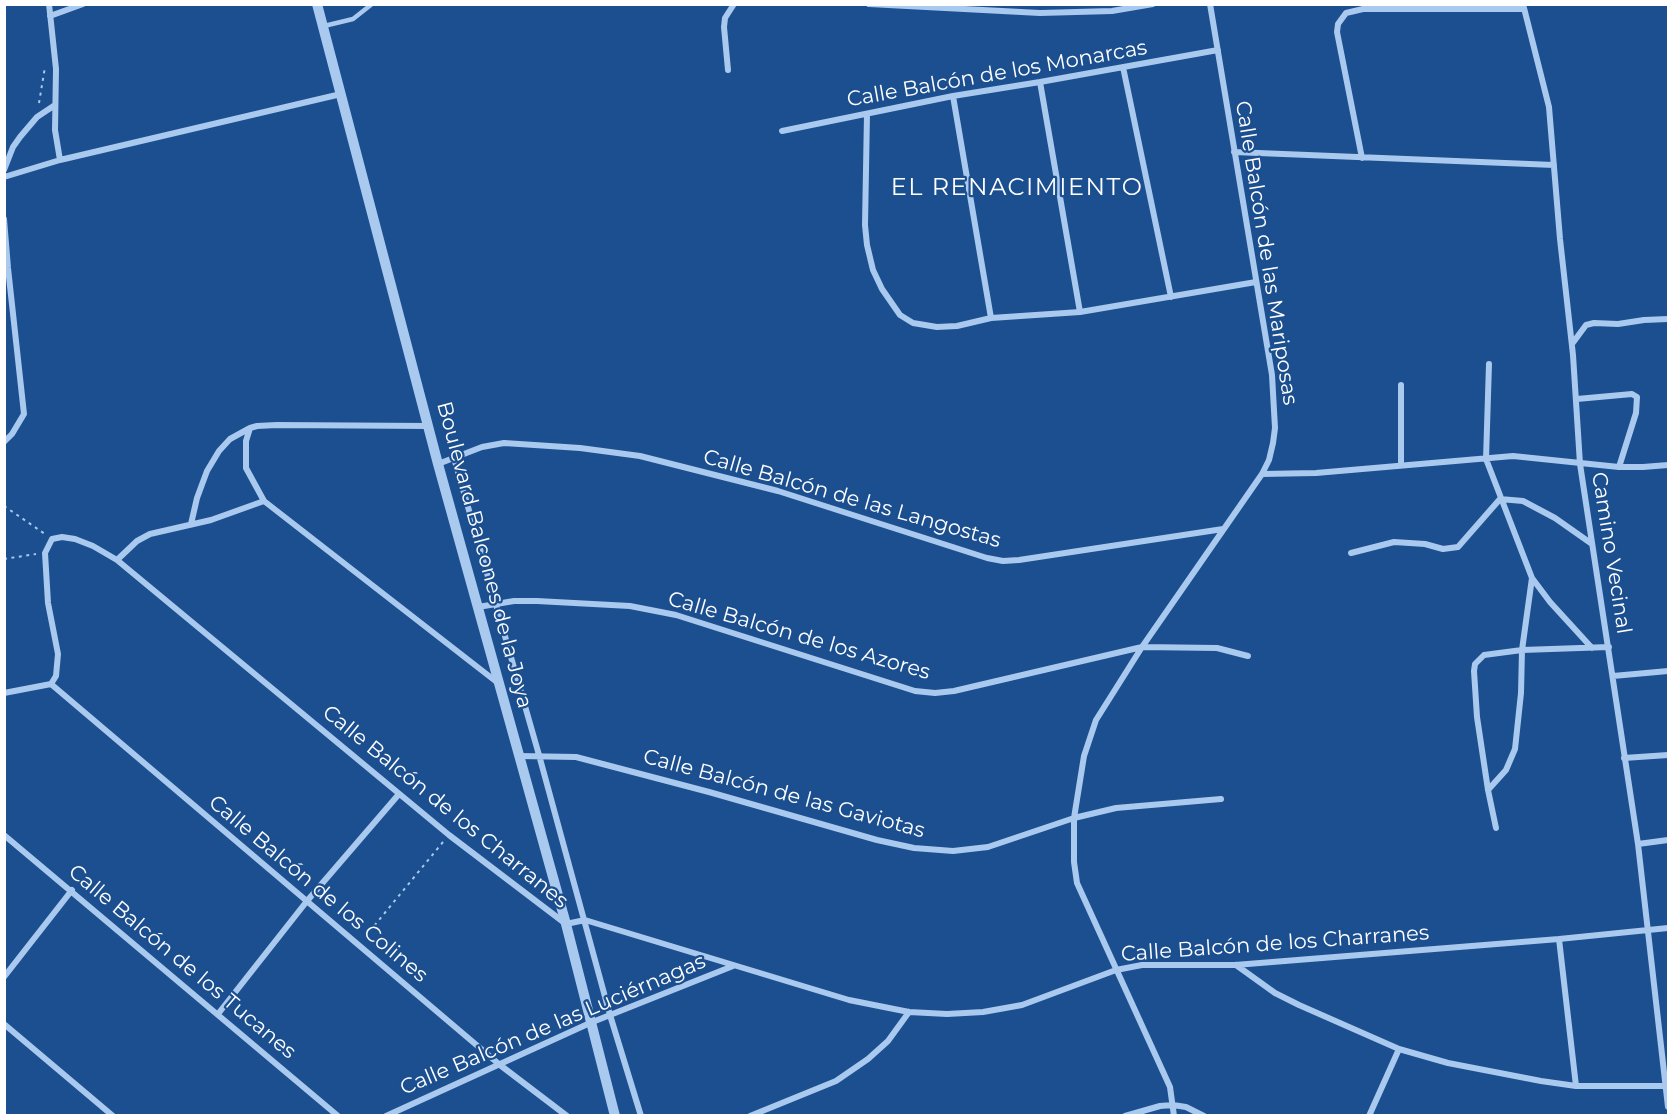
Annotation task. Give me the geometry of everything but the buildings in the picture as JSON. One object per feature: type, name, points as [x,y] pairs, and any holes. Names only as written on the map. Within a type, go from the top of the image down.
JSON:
[{"type":"street","points":[[49,4],[56,69],[55,130],[60,160]]},
{"type":"street","points":[[50,16],[83,4]]},
{"type":"street","name":"Boulevard Balcones de la Joya","points":[[317,4],[438,464],[566,924],[615,1116]]},
{"type":"street","points":[[728,70],[724,27],[729,10],[734,4]]},
{"type":"street","points":[[869,4],[1074,13],[1112,11],[1153,4]]},
{"type":"street","name":"Calle Balcón de las Mariposas","points":[[1174,1116],[1170,1087],[1077,883],[1074,862],[1074,818],[1084,756],[1096,720],[1143,647],[1262,474],[1273,444],[1274,393],[1210,4]]},
{"type":"street","points":[[1362,158],[1337,32],[1342,17],[1363,9],[1523,7]]},
{"type":"street","name":"Camino Vecinal","points":[[1523,7],[1549,107],[1577,399],[1580,464],[1638,844],[1668,1107]]},
{"type":"street","name":"Calle Balcón de los Monarcas","points":[[782,131],[953,96],[1218,50]]},
{"type":"street","points":[[1123,67],[1171,297]]},
{"type":"street","points":[[1040,82],[1080,312]]},
{"type":"street","points":[[4,177],[60,160],[342,94]]},
{"type":"street","points":[[953,96],[992,318]]},
{"type":"street","points":[[4,170],[13,147],[37,117],[55,105]]},
{"type":"street","points":[[867,114],[865,225],[873,270],[882,289],[900,315],[913,323],[923,326],[957,326],[992,318],[1080,312],[1257,282]]},
{"type":"street","points":[[1234,152],[1554,165]]},
{"type":"street","points":[[4,219],[6,269],[24,414],[12,434],[4,442]]},
{"type":"street","points":[[1572,344],[1586,325],[1668,319]]},
{"type":"street","points":[[1489,364],[1486,459],[1500,499],[1532,578],[1550,602],[1592,648]]},
{"type":"street","points":[[1401,385],[1401,465]]},
{"type":"street","points":[[1577,399],[1632,394],[1637,397],[1636,413],[1619,466]]},
{"type":"street","points":[[191,524],[207,471],[219,451],[230,439],[250,428],[277,424],[429,426]]},
{"type":"street","points":[[250,428],[246,441],[246,468],[264,501],[499,683]]},
{"type":"street","name":"Calle Balcón de las Langostas","points":[[438,464],[482,447],[504,442],[580,448],[640,456],[778,491],[987,558],[1003,561],[1223,529]]},
{"type":"street","points":[[1262,474],[1316,473],[1528,457],[1580,464],[1643,467],[1668,465]]},
{"type":"street","name":"Boulevard Balcones de la Joya","points":[[454,458],[539,755],[610,1016],[641,1116]]},
{"type":"street","points":[[1500,499],[1523,501],[1555,518],[1592,544]]},
{"type":"street","points":[[1351,553],[1394,542],[1425,544],[1443,549],[1458,547],[1500,499]]},
{"type":"street","points":[[117,560],[137,541],[150,534],[211,520],[264,501]]},
{"type":"street","name":"Calle Balcón de los Charranes","points":[[52,539],[62,537],[75,539],[117,560],[449,835],[566,924],[585,920],[849,1000],[909,1012],[947,1014],[971,1012],[1023,1005],[1116,970],[1142,965],[1235,965],[1668,928]]},
{"type":"street","points":[[4,693],[51,684],[56,676],[58,654],[48,603],[45,553],[52,539]]},
{"type":"street","points":[[1488,790],[1506,770],[1515,749],[1521,693],[1522,650],[1532,578]]},
{"type":"street","name":"Calle Balcón de los Azores","points":[[478,607],[496,603],[537,601],[618,605],[676,615],[915,691],[935,693],[954,691],[1143,647],[1217,648],[1248,656]]},
{"type":"street","points":[[1496,828],[1477,717],[1474,671],[1479,658],[1484,655],[1522,650],[1609,647]]},
{"type":"street","points":[[1613,676],[1668,671]]},
{"type":"street","name":"Calle Balcón de los Colines","points":[[51,684],[500,1065],[567,1116]]},
{"type":"street","points":[[1624,758],[1668,755]]},
{"type":"street","name":"Calle Balcón de las Gaviotas","points":[[519,756],[576,757],[877,840],[914,848],[953,851],[988,847],[1074,818],[1116,808],[1221,799]]},
{"type":"street","points":[[218,1014],[307,902],[399,794]]},
{"type":"street","name":"Calle Balcón de los Tucanes","points":[[4,835],[338,1116]]},
{"type":"street","points":[[1638,844],[1668,840]]},
{"type":"street","points":[[4,978],[72,890]]},
{"type":"street","points":[[1559,939],[1576,1086]]},
{"type":"street","name":"Calle Balcón de las Luciérnagas","points":[[386,1116],[590,1023],[733,965]]},
{"type":"street","points":[[1235,965],[1275,993],[1299,1005],[1399,1048],[1448,1063],[1576,1086],[1666,1086]]},
{"type":"street","points":[[750,1116],[844,1076],[888,1041],[909,1012]]},
{"type":"street","points":[[4,1024],[113,1116]]},
{"type":"street","points":[[1369,1116],[1399,1048]]},
{"type":"street","points":[[1125,1116],[1160,1106],[1173,1105],[1186,1107],[1204,1116]]},
{"type":"lane","points":[[324,26],[353,19],[372,4]]},
{"type":"path","points":[[37,117],[45,64]]},
{"type":"path","points":[[4,506],[52,539]]},
{"type":"path","points":[[4,559],[45,553]]},
{"type":"path","points":[[359,944],[449,835]]},
{"type":"district","name":"EL RENACIMIENTO","points":[[1017,188]]}]
